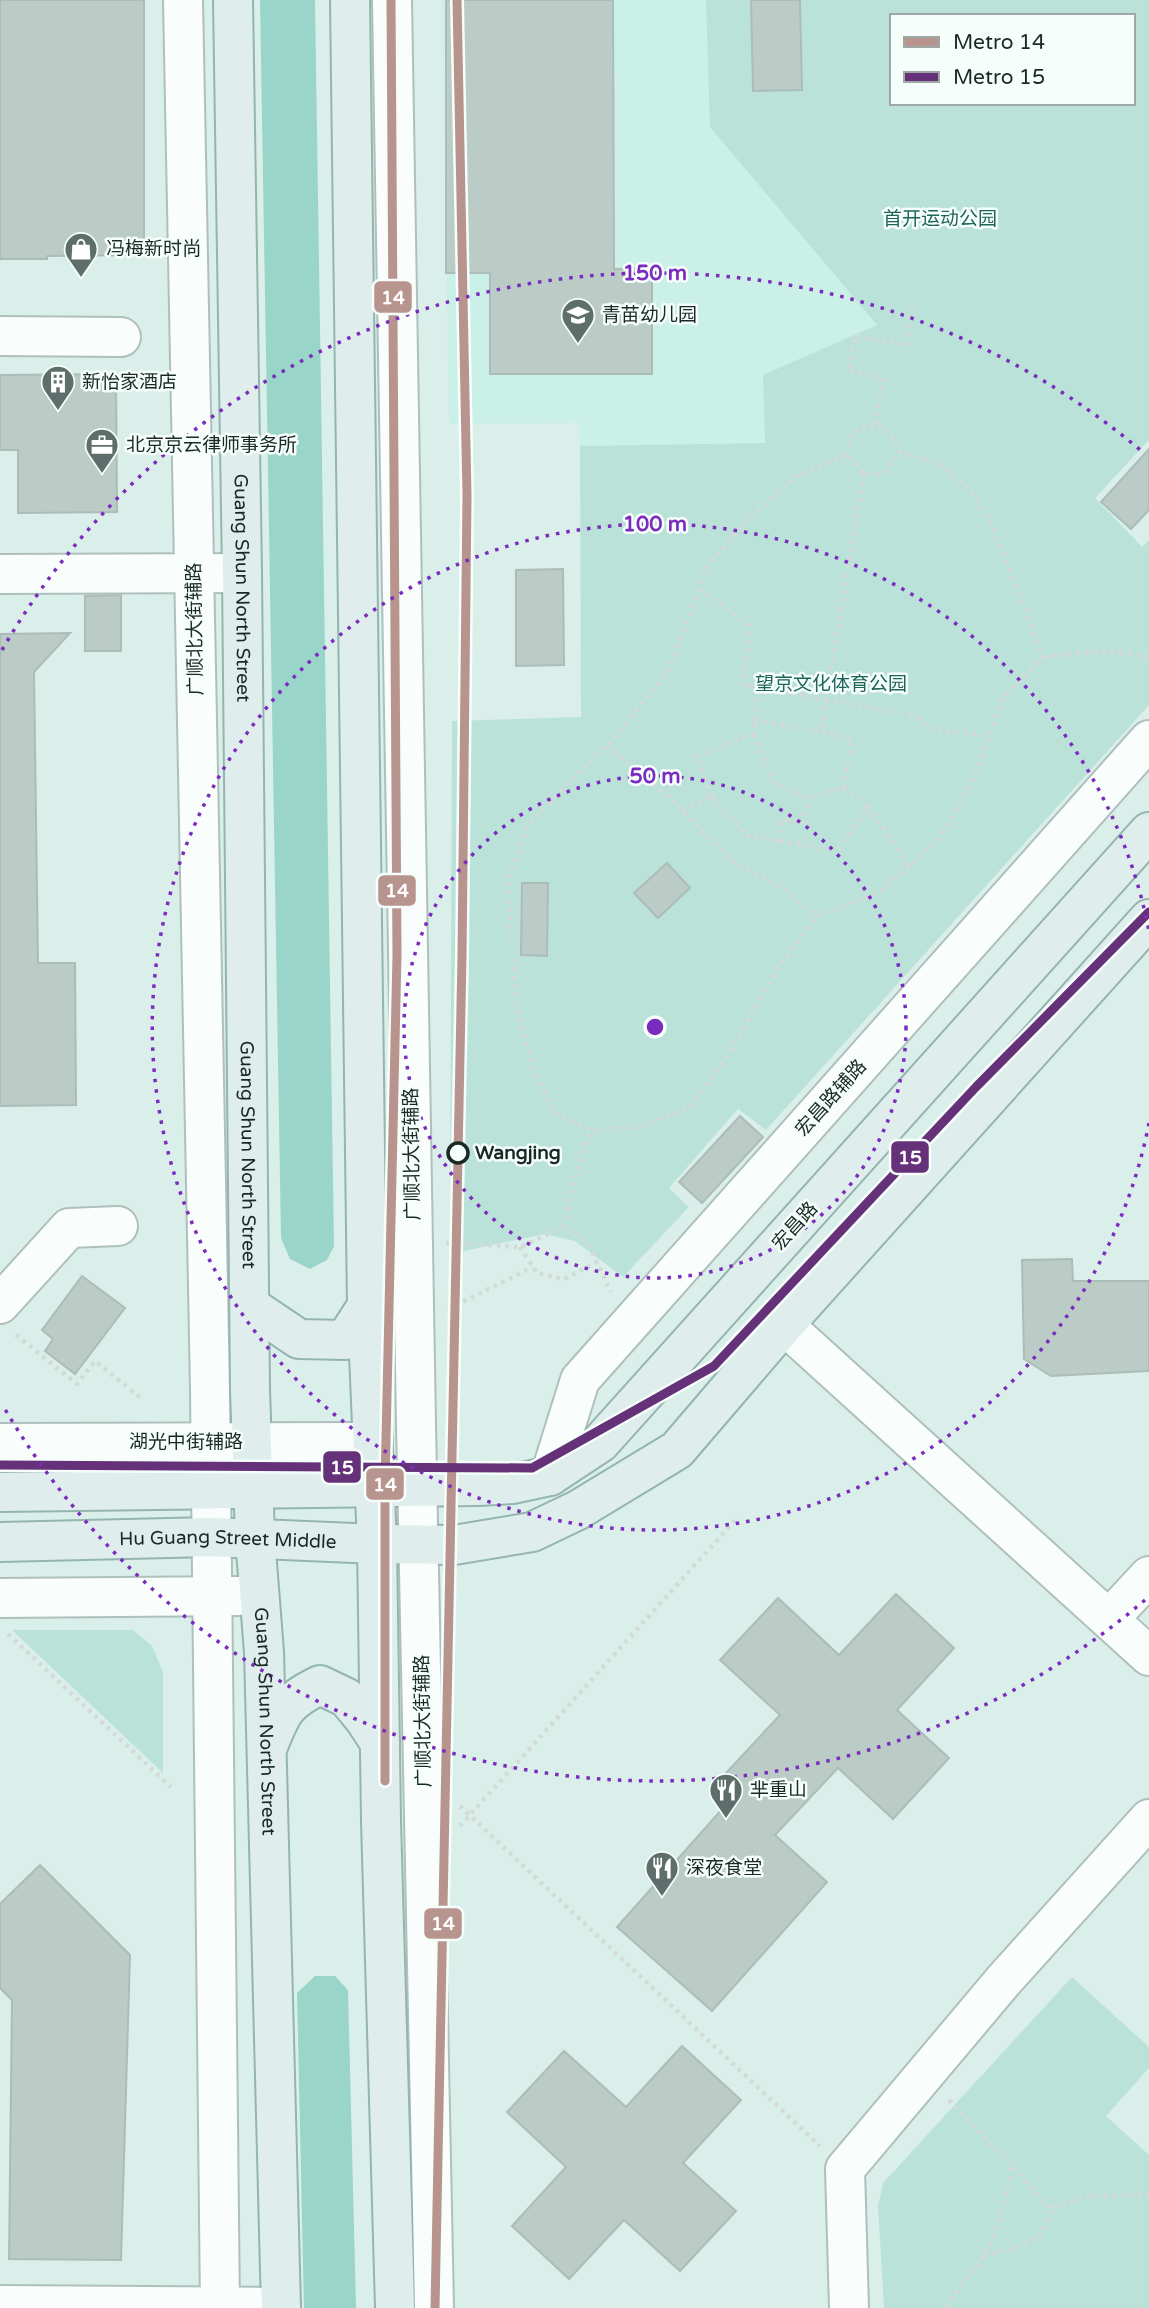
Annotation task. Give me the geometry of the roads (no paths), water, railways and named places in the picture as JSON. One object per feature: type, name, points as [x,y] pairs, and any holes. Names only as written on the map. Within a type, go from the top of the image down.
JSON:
[{"type":"main road","name":"Guang Shun North Street","points":[[233,0],[251,1442],[264,1652],[281,2308]]},
{"type":"main road","points":[[349,0],[367,1306],[377,1544],[395,2308]]},
{"type":"main road","name":"宏昌路","points":[[373,1488],[513,1484],[550,1476],[600,1443],[1149,832]]},
{"type":"main road","points":[[437,1545],[532,1532],[578,1510],[677,1450],[784,1325],[1149,919]]},
{"type":"main road","points":[[250,1306],[299,1339],[345,1340],[367,1306]]},
{"type":"main road","points":[[0,1492],[373,1488]]},
{"type":"main road","name":"Hu Guang Street Middle","points":[[0,1542],[211,1537],[437,1545]]},
{"type":"main road","points":[[267,1749],[281,1714],[299,1696],[320,1685],[347,1698],[380,1743]]},
{"type":"street","name":"广顺北大街辅路","points":[[183,0],[211,1442],[220,2308]]},
{"type":"street","name":"广顺北大街辅路","points":[[392,0],[418,1487],[437,1545],[434,2308]]},
{"type":"street","points":[[0,336],[121,337]]},
{"type":"street","points":[[0,574],[242,573]]},
{"type":"street","name":"宏昌路辅路","points":[[550,1476],[580,1380],[1149,740]]},
{"type":"street","points":[[5,1317],[69,1228],[118,1226]]},
{"type":"street","points":[[784,1325],[1149,1656]]},
{"type":"street","name":"湖光中街辅路","points":[[0,1443],[372,1442]]},
{"type":"street","points":[[1109,1619],[1149,1576]]},
{"type":"street","points":[[0,1598],[260,1596]]},
{"type":"street","points":[[849,2308],[845,2169],[1013,1970],[1149,1819]]},
{"type":"street","points":[[0,2305],[281,2308]]},
{"type":"metro line","name":"14","points":[[385,1781],[385,1484],[397,955],[391,0]]},
{"type":"metro line","name":"14","points":[[435,2308],[462,956],[467,496],[457,0]]},
{"type":"metro line","name":"15","points":[[0,1465],[532,1468],[714,1366],[976,1087],[1149,912]]},
{"type":"place","name":"冯梅新时尚","points":[[81,279]]},
{"type":"place","name":"青苗幼儿园","points":[[578,345]]},
{"type":"place","name":"新怡家酒店","points":[[58,412]]},
{"type":"place","name":"北京京云律师事务所","points":[[102,475]]},
{"type":"place","name":"Wangjing","points":[[458,1153]]},
{"type":"place","name":"芈重山","points":[[726,1820]]},
{"type":"place","name":"深夜食堂","points":[[662,1898]]},
{"type":"park label","name":"首开运动公园","points":[[940,219]]},
{"type":"park label","name":"望京文化体育公园","points":[[831,684]]}]
